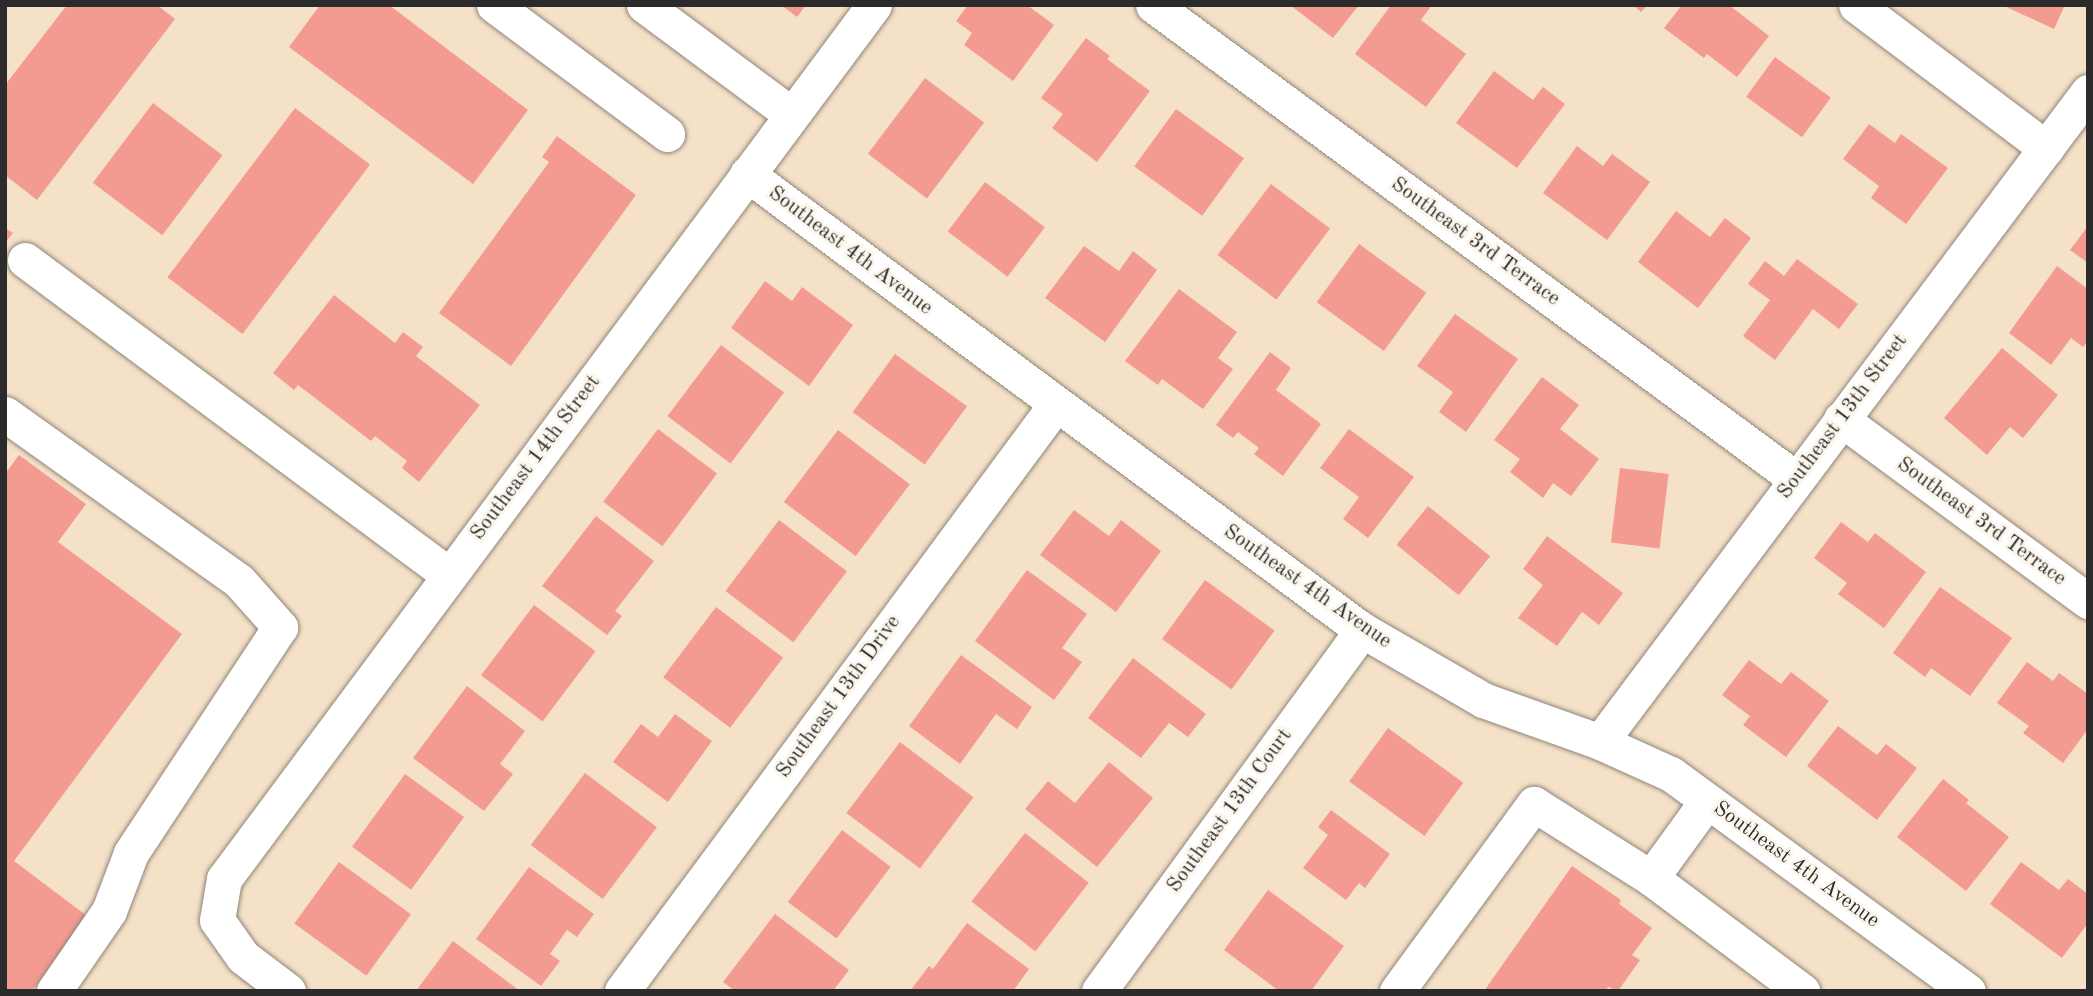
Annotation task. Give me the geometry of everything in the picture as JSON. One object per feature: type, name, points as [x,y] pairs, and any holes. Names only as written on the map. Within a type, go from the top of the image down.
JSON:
[{"type":"street","points":[[494,5],[667,134]]},
{"type":"street","points":[[644,5],[792,115]]},
{"type":"street","name":"Southeast 14th Street","points":[[288,991],[243,957],[216,920],[224,880],[874,5]]},
{"type":"street","name":"Southeast 3rd Terrace","points":[[1153,5],[1796,479]]},
{"type":"street","points":[[1856,5],[2046,148]]},
{"type":"street","name":"Southeast 13th Street","points":[[1600,742],[2088,92]]},
{"type":"street","name":"Southeast 4th Avenue","points":[[747,174],[1362,630],[1483,700],[1600,742],[1671,774],[1968,991]]},
{"type":"street","points":[[25,260],[449,575]]},
{"type":"street","name":"Southeast 13th Drive","points":[[622,991],[1056,404]]},
{"type":"street","points":[[5,414],[239,581],[279,627],[131,853],[109,911],[54,991]]},
{"type":"street","name":"Southeast 3rd Terrace","points":[[1841,419],[2088,601]]},
{"type":"street","name":"Southeast 13th Court","points":[[1108,987],[1362,630]]},
{"type":"street","points":[[1651,878],[1707,801]]},
{"type":"street","points":[[1397,991],[1534,804],[1651,878],[1802,991]]},
{"type":"building","points":[[67,5],[157,5],[175,19],[37,200],[5,175],[5,85]]},
{"type":"building","points":[[320,5],[389,5],[528,110],[473,184],[289,47]]},
{"type":"building","points":[[781,5],[806,5],[797,17]]},
{"type":"building","points":[[968,5],[1027,5],[1054,25],[1013,81],[964,45],[972,33],[956,21]]},
{"type":"building","points":[[1290,5],[1359,5],[1333,38]]},
{"type":"building","points":[[1391,5],[1432,5],[1421,20],[1466,54],[1426,107],[1355,54]]},
{"type":"building","points":[[1633,5],[1647,5],[1641,12]]},
{"type":"building","points":[[1682,5],[1729,5],[1769,36],[1737,77],[1707,54],[1704,58],[1664,28]]},
{"type":"building","points":[[2002,5],[2065,5],[2054,29]]},
{"type":"building","points":[[1086,38],[1110,56],[1107,59],[1150,91],[1097,162],[1052,128],[1063,114],[1041,98]]},
{"type":"building","points":[[1775,57],[1831,98],[1802,137],[1746,97]]},
{"type":"building","points":[[1494,71],[1533,100],[1543,87],[1565,104],[1517,168],[1456,123]]},
{"type":"building","points":[[925,78],[984,123],[927,198],[868,154]]},
{"type":"building","points":[[153,103],[222,155],[162,235],[93,183]]},
{"type":"building","points":[[295,108],[370,165],[242,334],[167,277]]},
{"type":"building","points":[[1176,109],[1244,158],[1202,216],[1134,166]]},
{"type":"building","points":[[1869,124],[1895,143],[1901,134],[1948,168],[1906,224],[1871,198],[1879,186],[1843,159]]},
{"type":"building","points":[[557,136],[636,195],[511,366],[439,313],[549,162],[542,157]]},
{"type":"building","points":[[1577,146],[1603,166],[1612,154],[1650,182],[1607,240],[1543,193]]},
{"type":"building","points":[[985,182],[1045,227],[1008,277],[948,232]]},
{"type":"building","points":[[1271,184],[1330,229],[1277,300],[1217,255]]},
{"type":"building","points":[[1676,211],[1710,237],[1725,218],[1751,238],[1698,308],[1638,262]]},
{"type":"building","points":[[2088,226],[2088,263],[2070,250]]},
{"type":"building","points":[[5,228],[13,233],[5,243]]},
{"type":"building","points":[[1359,244],[1426,293],[1384,351],[1317,302]]},
{"type":"building","points":[[1084,246],[1119,271],[1133,251],[1157,270],[1105,342],[1045,298]]},
{"type":"building","points":[[1797,259],[1858,304],[1839,329],[1813,309],[1775,360],[1743,336],[1770,300],[1748,284],[1765,261],[1784,276]]},
{"type":"building","points":[[2057,266],[2088,289],[2088,341],[2083,347],[2071,338],[2051,365],[2009,333]]},
{"type":"building","points":[[765,281],[792,301],[802,287],[853,325],[809,386],[731,328]]},
{"type":"building","points":[[1179,289],[1237,332],[1218,358],[1233,369],[1203,409],[1162,379],[1158,385],[1125,361]]},
{"type":"building","points":[[334,295],[395,343],[403,332],[423,347],[416,356],[480,405],[419,482],[402,468],[407,461],[375,436],[371,441],[298,385],[294,390],[273,373]]},
{"type":"building","points":[[1455,314],[1518,359],[1466,432],[1439,412],[1453,392],[1417,366]]},
{"type":"building","points":[[721,345],[784,393],[731,464],[667,416]]},
{"type":"building","points":[[2002,348],[2058,395],[2023,438],[2010,427],[1987,455],[1944,418]]},
{"type":"building","points":[[1270,352],[1291,368],[1276,390],[1321,424],[1283,476],[1254,454],[1259,448],[1238,432],[1233,438],[1216,425]]},
{"type":"building","points":[[895,354],[967,406],[925,465],[853,412]]},
{"type":"building","points":[[1542,377],[1579,405],[1560,429],[1599,459],[1571,496],[1553,483],[1543,498],[1510,472],[1520,459],[1494,440]]},
{"type":"building","points":[[658,429],[717,474],[662,546],[603,502]]},
{"type":"building","points":[[1349,429],[1414,477],[1368,538],[1343,519],[1359,497],[1320,468]]},
{"type":"building","points":[[838,430],[910,484],[856,556],[784,502]]},
{"type":"building","points":[[19,455],[86,504],[58,542],[182,634],[14,861],[87,916],[32,991],[5,991],[5,474]]},
{"type":"building","points":[[1620,468],[1669,474],[1659,548],[1611,542]]},
{"type":"building","points":[[1428,506],[1490,556],[1459,595],[1397,545]]},
{"type":"building","points":[[1074,510],[1109,536],[1121,520],[1161,551],[1116,612],[1040,555]]},
{"type":"building","points":[[596,516],[654,561],[615,611],[622,616],[607,635],[542,586]]},
{"type":"building","points":[[779,520],[847,571],[793,642],[725,591]]},
{"type":"building","points":[[1841,522],[1868,542],[1875,533],[1926,572],[1884,628],[1838,594],[1847,583],[1814,558]]},
{"type":"building","points":[[1547,536],[1623,593],[1599,625],[1582,612],[1557,646],[1518,618],[1543,585],[1523,569]]},
{"type":"building","points":[[1027,570],[1087,614],[1062,648],[1082,662],[1054,700],[975,641]]},
{"type":"building","points":[[1205,580],[1275,631],[1232,690],[1162,639]]},
{"type":"building","points":[[1940,587],[2012,638],[1970,696],[1931,668],[1925,677],[1893,653]]},
{"type":"building","points":[[534,605],[595,651],[543,722],[481,675]]},
{"type":"building","points":[[716,607],[783,658],[730,728],[663,677]]},
{"type":"building","points":[[961,655],[1032,707],[1017,729],[996,714],[960,764],[909,726]]},
{"type":"building","points":[[1133,658],[1206,714],[1188,737],[1169,723],[1141,758],[1088,718]]},
{"type":"building","points":[[1749,660],[1781,684],[1791,672],[1829,701],[1786,757],[1743,725],[1750,716],[1722,695]]},
{"type":"building","points":[[2027,662],[2053,681],[2059,673],[2088,694],[2088,729],[2063,763],[2023,733],[2029,726],[1997,703]]},
{"type":"building","points":[[467,686],[525,731],[500,764],[513,774],[484,811],[413,758]]},
{"type":"building","points":[[675,714],[712,741],[668,802],[613,762],[641,724],[658,737]]},
{"type":"building","points":[[1838,726],[1877,755],[1886,744],[1917,768],[1877,820],[1807,766]]},
{"type":"building","points":[[1388,728],[1463,783],[1424,836],[1349,781]]},
{"type":"building","points":[[900,742],[973,797],[920,868],[846,813]]},
{"type":"building","points":[[1109,762],[1153,798],[1097,867],[1025,809],[1048,781],[1075,803]]},
{"type":"building","points":[[585,773],[657,827],[603,899],[531,845]]},
{"type":"building","points":[[405,774],[464,817],[411,890],[352,847]]},
{"type":"building","points":[[1943,779],[1969,800],[1966,803],[2009,837],[1966,891],[1897,837]]},
{"type":"building","points":[[1331,810],[1390,854],[1365,888],[1359,883],[1346,900],[1303,868],[1328,835],[1318,827]]},
{"type":"building","points":[[842,830],[891,867],[837,939],[788,902]]},
{"type":"building","points":[[1025,833],[1089,883],[1035,951],[971,902]]},
{"type":"building","points":[[339,862],[411,914],[366,976],[294,923]]},
{"type":"building","points":[[2021,862],[2059,890],[2068,879],[2088,894],[2088,923],[2062,958],[1990,904]]},
{"type":"building","points":[[1572,866],[1621,900],[1619,904],[1652,928],[1632,955],[1640,960],[1618,991],[1608,987],[1606,991],[1484,991]]},
{"type":"building","points":[[529,867],[594,914],[577,937],[567,930],[550,954],[560,961],[541,986],[476,939]]},
{"type":"building","points":[[1268,890],[1344,946],[1311,991],[1279,991],[1224,950]]},
{"type":"building","points":[[775,914],[849,970],[833,991],[735,991],[723,982]]},
{"type":"building","points":[[967,923],[1029,969],[1013,991],[910,991],[929,966],[933,969]]},
{"type":"building","points":[[453,941],[520,991],[416,991]]}]
